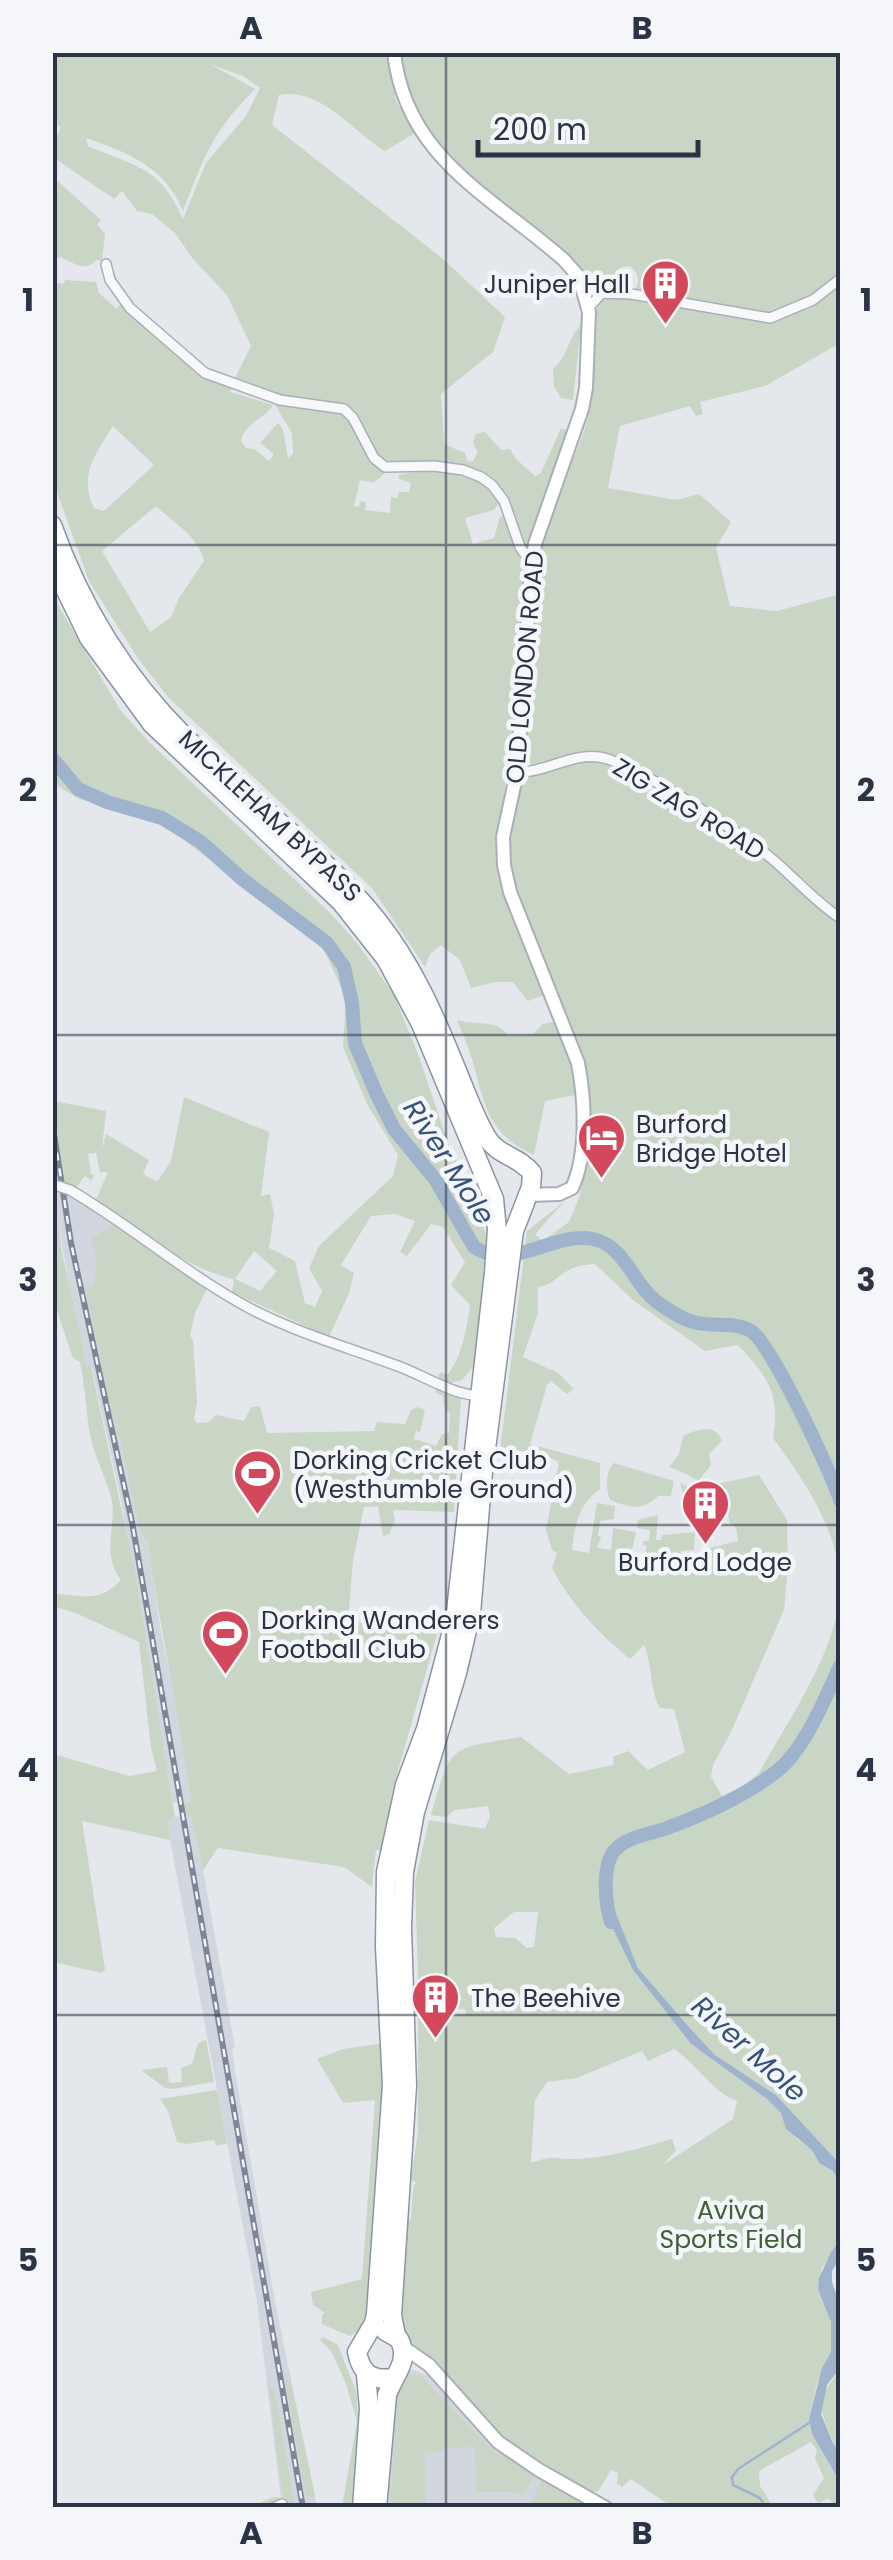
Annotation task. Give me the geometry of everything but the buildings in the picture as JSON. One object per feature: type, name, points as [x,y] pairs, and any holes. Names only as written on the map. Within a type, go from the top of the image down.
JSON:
[{"type":"highway","name":"MICKLEHAM BYPASS","points":[[52,525],[98,625],[156,706],[328,867],[380,923],[428,1002],[484,1133],[492,1146],[513,1160]]},
{"type":"highway","name":"MICKLEHAM BYPASS","points":[[52,562],[89,638],[152,724],[341,902],[386,959],[416,1013],[491,1190],[504,1243]]},
{"type":"highway","points":[[378,2508],[386,2408],[397,2373],[399,2341],[392,2316],[407,2086],[404,1872],[416,1812],[471,1613],[504,1243],[527,1198],[532,1172],[513,1160],[500,1165],[491,1190],[513,1203],[527,1198]]},
{"type":"highway","points":[[362,2508],[369,2409],[366,2374],[356,2352],[374,2324],[392,2085],[385,1948],[386,1872],[400,1803],[426,1729],[455,1620],[476,1426],[472,1395],[489,1380]]},
{"type":"highway","points":[[370,2332],[386,2332],[399,2341]]},
{"type":"highway","points":[[366,2374],[374,2378],[397,2373]]},
{"type":"main road","name":"OLD LONDON ROAD","points":[[394,52],[403,99],[424,138],[450,167],[564,260],[579,277],[588,308],[588,369],[582,409],[533,557],[517,772],[503,837],[507,879],[578,1062],[583,1113],[576,1173]]},
{"type":"main road","points":[[532,1172],[545,1183],[560,1186],[576,1173]]},
{"type":"main road","points":[[527,1198],[568,1191],[576,1173]]},
{"type":"main road","points":[[399,2341],[429,2365],[498,2442],[606,2508]]},
{"type":"main road","points":[[397,2373],[424,2370],[446,2386]]},
{"type":"street","points":[[106,264],[110,280],[130,308],[205,373],[280,400],[344,409],[374,458],[385,467],[424,465],[463,470],[492,485],[504,502],[520,547],[533,557]]},
{"type":"street","points":[[588,308],[602,293],[631,294],[770,318],[813,300],[840,279]]},
{"type":"street","name":"ZIG ZAG ROAD","points":[[517,772],[586,757],[618,763],[739,835],[840,918]]},
{"type":"street","points":[[52,1184],[70,1190],[251,1309],[472,1395]]},
{"type":"street","points":[[450,1388],[489,1380]]},
{"type":"shaded area","points":[[52,1189],[76,1197],[115,1224],[153,1531],[147,1540],[185,1746],[191,1801],[173,1803],[121,1500],[92,1368],[87,1368],[74,1311]]},
{"type":"shaded area","points":[[191,1815],[203,1870],[274,2296],[317,2507],[282,2507],[257,2301],[170,1840],[168,1819]]},
{"type":"shaded area","points":[[408,2371],[435,2379],[513,2460],[595,2507],[382,2508],[392,2394]]},
{"type":"green space","points":[[53,53],[386,53],[396,101],[415,133],[385,151],[335,112],[294,94],[279,95],[272,125],[442,258],[505,317],[493,352],[441,394],[444,444],[465,453],[467,461],[472,462],[478,453],[473,442],[476,434],[485,432],[501,450],[510,449],[535,476],[541,473],[561,428],[571,432],[529,551],[516,536],[498,484],[465,467],[429,462],[396,464],[382,459],[384,474],[373,483],[360,480],[354,506],[366,502],[365,510],[390,513],[391,497],[409,492],[411,483],[399,479],[399,475],[441,472],[469,477],[492,491],[500,502],[494,510],[465,518],[473,544],[494,538],[500,517],[506,514],[519,552],[528,561],[524,631],[499,836],[547,994],[528,1001],[513,982],[471,988],[460,960],[441,945],[430,954],[425,967],[372,888],[169,698],[137,657],[89,581],[53,481],[53,282],[96,282],[99,293],[117,309],[122,302],[201,374],[231,388],[230,392],[273,405],[243,435],[241,441],[246,448],[254,449],[269,461],[274,454],[260,443],[278,423],[283,429],[288,458],[293,454],[292,433],[274,403],[271,390],[234,380],[251,346],[227,295],[175,233],[152,214],[137,211],[122,191],[114,199],[53,157],[52,132],[58,134],[61,127],[53,123]],"holes":[[[210,64],[243,76],[260,88],[246,116],[206,163],[183,219],[155,178],[133,164],[88,146],[86,138],[131,156],[156,173],[183,211],[211,145],[255,89]],[[113,426],[154,465],[104,511],[94,508],[88,485],[95,456]],[[156,506],[191,537],[204,561],[171,617],[150,632],[102,551]]]},
{"type":"green space","points":[[398,53],[840,53],[840,276],[811,298],[771,315],[635,291],[638,277],[630,266],[595,282],[544,234],[475,182],[434,141],[407,99]]},
{"type":"green space","points":[[52,176],[101,220],[97,225],[105,234],[102,261],[83,266],[60,257],[53,260]]},
{"type":"green space","name":"Aviva Sports Field","points":[[840,282],[840,343],[765,386],[700,402],[703,414],[696,416],[690,406],[620,426],[608,488],[677,500],[699,494],[731,522],[716,548],[730,606],[777,611],[840,594],[840,1583],[840,2164],[776,2095],[715,2055],[689,2027],[638,1968],[613,1907],[616,1934],[633,1970],[691,2044],[767,2099],[796,2138],[812,2150],[819,2163],[833,2171],[840,2183],[840,2241],[822,2268],[818,2285],[831,2322],[831,2353],[817,2384],[809,2419],[812,2434],[840,2482],[840,2507],[835,2507],[829,2498],[818,2503],[813,2495],[824,2478],[811,2442],[759,2471],[760,2486],[773,2507],[672,2507],[631,2479],[622,2487],[617,2484],[618,2473],[611,2470],[598,2492],[583,2490],[549,2473],[497,2436],[473,2403],[403,2329],[407,2221],[411,2219],[416,2182],[411,2180],[418,2131],[418,2018],[437,2016],[443,2020],[466,2014],[465,2009],[419,2011],[415,1882],[429,1820],[485,1829],[490,1816],[488,1806],[455,1810],[446,1817],[431,1815],[449,1762],[466,1748],[521,1737],[569,1774],[614,1765],[613,1757],[628,1751],[648,1770],[685,1752],[674,1709],[660,1708],[644,1645],[630,1659],[586,1617],[552,1568],[557,1553],[552,1550],[546,1530],[559,1462],[529,1448],[522,1456],[499,1459],[527,1231],[565,1201],[535,1234],[542,1241],[569,1222],[580,1195],[590,1136],[584,1059],[510,875],[509,838],[522,778],[585,760],[607,765],[700,818],[721,841],[724,824],[646,772],[614,756],[591,753],[542,764],[524,762],[539,556],[549,515],[588,417],[593,329],[600,301],[639,298],[777,322]],"holes":[[[595,1264],[633,1300],[705,1351],[738,1345],[764,1376],[775,1410],[773,1438],[826,1524],[838,1563],[838,1607],[823,1656],[759,1773],[722,1796],[711,1777],[713,1765],[784,1610],[787,1520],[759,1475],[712,1485],[699,1480],[711,1465],[709,1454],[722,1441],[715,1431],[705,1429],[683,1436],[679,1454],[669,1467],[717,1495],[728,1512],[729,1522],[736,1528],[738,1541],[702,1550],[702,1562],[681,1562],[681,1551],[694,1550],[695,1532],[662,1535],[661,1540],[656,1540],[658,1515],[638,1520],[637,1528],[650,1530],[649,1541],[643,1541],[647,1546],[644,1560],[630,1559],[636,1532],[613,1528],[611,1550],[597,1548],[600,1521],[614,1519],[615,1506],[597,1503],[589,1553],[572,1550],[582,1509],[600,1489],[600,1463],[530,1444],[547,1385],[551,1381],[567,1394],[574,1389],[558,1373],[523,1357],[538,1313],[538,1287],[572,1268]],[[514,1912],[538,1912],[534,1947],[527,1948],[515,1938],[496,1937],[494,1928]],[[674,2049],[720,2091],[737,2101],[733,2119],[663,2165],[676,2150],[672,2139],[598,2157],[531,2162],[535,2100],[547,2082],[577,2078],[642,2051],[648,2061]]]},
{"type":"green space","points":[[581,325],[573,400],[561,398],[554,386],[553,369]]},
{"type":"green space","points":[[52,595],[121,711],[330,913],[394,995],[489,1241],[476,1363],[462,1380],[447,1384],[438,1377],[440,1372],[447,1375],[457,1360],[470,1305],[451,1285],[465,1262],[443,1227],[431,1224],[407,1256],[400,1252],[415,1221],[395,1214],[371,1216],[341,1265],[354,1273],[329,1337],[232,1292],[234,1279],[180,1258],[95,1202],[108,1172],[100,1172],[96,1153],[88,1154],[92,1181],[85,1176],[75,1189],[63,1183],[54,1101],[106,1111],[102,1149],[106,1134],[149,1160],[143,1174],[157,1182],[171,1161],[184,1097],[269,1132],[261,1196],[270,1194],[274,1214],[269,1248],[295,1261],[305,1303],[315,1307],[322,1291],[309,1268],[319,1246],[393,1176],[398,1155],[367,1104],[343,1047],[346,999],[323,947],[159,821],[79,799],[53,783]],"holes":[[[254,1251],[277,1271],[260,1291],[235,1279]]]},
{"type":"green space","points":[[457,1020],[498,1027],[509,1036],[533,1034],[543,1024],[558,1021],[575,1073],[575,1095],[545,1101],[534,1155],[508,1139],[492,1119]]},
{"type":"green space","points":[[53,1189],[62,1252],[134,1568],[175,1817],[168,1819],[170,1840],[82,1821],[105,1969],[102,1973],[53,1962],[53,1754],[129,1776],[157,1771],[139,1642],[53,1606],[53,1594],[97,1595],[121,1580],[110,1548],[113,1507],[90,1433],[80,1362],[73,1358],[53,1299]]},
{"type":"green space","points":[[115,1224],[208,1287],[195,1313],[190,1336],[197,1423],[209,1422],[216,1415],[244,1421],[251,1407],[260,1406],[267,1433],[374,1431],[377,1422],[405,1424],[411,1410],[417,1407],[425,1410],[420,1432],[416,1431],[414,1439],[436,1446],[442,1434],[449,1433],[450,1413],[436,1387],[461,1397],[454,1512],[393,1510],[395,1520],[389,1534],[383,1536],[378,1506],[364,1507],[353,1561],[348,1621],[437,1634],[396,1778],[381,1850],[376,1850],[372,1887],[344,1867],[218,1848],[203,1870],[191,1816],[183,1815],[181,1803],[191,1801],[147,1540],[140,1531],[99,1365],[102,1364],[85,1287],[94,1285],[97,1258],[91,1239]]},
{"type":"green space","points":[[614,1463],[674,1481],[671,1496],[658,1496],[635,1507],[610,1500],[607,1480]]},
{"type":"green space","points":[[680,1482],[719,1509],[722,1522],[701,1529]]},
{"type":"green space","points":[[206,2040],[214,2082],[165,2088],[141,2070],[167,2067],[169,2083],[182,2082],[181,2068],[192,2064],[198,2043]]},
{"type":"green space","points":[[383,2045],[385,2076],[368,2314],[360,2330],[350,2336],[322,2324],[325,2313],[313,2305],[311,2292],[362,2279],[375,2100],[343,2103],[317,2059],[343,2049]]},
{"type":"green space","points":[[217,2090],[227,2143],[217,2146],[214,2140],[177,2142],[168,2111],[160,2099]]},
{"type":"green space","points":[[323,2337],[338,2345],[356,2391],[360,2441],[354,2507],[342,2507],[357,2421],[345,2381],[331,2351],[320,2340]]},
{"type":"green space","points":[[840,2368],[840,2451],[824,2419],[822,2403]]},
{"type":"green space","points":[[413,2374],[421,2376],[489,2447],[498,2454],[502,2451],[534,2475],[523,2495],[476,2492],[475,2447],[443,2448],[442,2452],[425,2453],[426,2507],[390,2508],[399,2387]]},
{"type":"green space","points":[[290,2378],[315,2495],[306,2497],[285,2381]]},
{"type":"green space","points":[[269,2387],[274,2389],[295,2507],[248,2508],[274,2497],[283,2498]]},
{"type":"green space","points":[[542,2480],[595,2507],[528,2508]]},
{"type":"water","points":[[602,1906],[613,1906],[638,1968],[715,2055],[776,2095],[840,2164],[840,2183],[833,2171],[819,2163],[812,2150],[786,2129],[781,2113],[767,2099],[691,2044],[633,1970]]},
{"type":"water","points":[[840,2241],[840,2258],[832,2271],[832,2282],[840,2305],[840,2368],[827,2385],[821,2414],[840,2451],[840,2482],[812,2434],[809,2419],[822,2368],[831,2352],[831,2322],[818,2289],[819,2278]]},
{"type":"waterway","name":"River Mole","points":[[52,758],[78,789],[162,818],[201,842],[242,879],[327,943],[344,967],[355,1043],[376,1093],[394,1129],[435,1179],[474,1247],[503,1256],[578,1238],[593,1239],[614,1249],[649,1295],[672,1312],[693,1322],[751,1331],[786,1382],[840,1500]]},
{"type":"waterway","name":"River Mole","points":[[611,1922],[606,1873],[617,1848],[724,1804],[777,1771],[805,1737],[840,1666]]},
{"type":"waterway","points":[[766,2508],[760,2498],[733,2485],[732,2477],[738,2469],[812,2421]]},
{"type":"railway","points":[[52,1121],[71,1243],[132,1522],[303,2508]]},
{"type":"place","name":"Juniper Hall","points":[[665,326]]},
{"type":"place","name":"Burford Bridge Hotel","points":[[601,1180]]},
{"type":"place","name":"Dorking Cricket Club (Westhumble Ground)","points":[[258,1516]]},
{"type":"place","name":"Burford Lodge","points":[[705,1546]]},
{"type":"place","name":"Dorking Wanderers Football Club","points":[[226,1676]]},
{"type":"place","name":"The Beehive","points":[[436,2040]]}]
